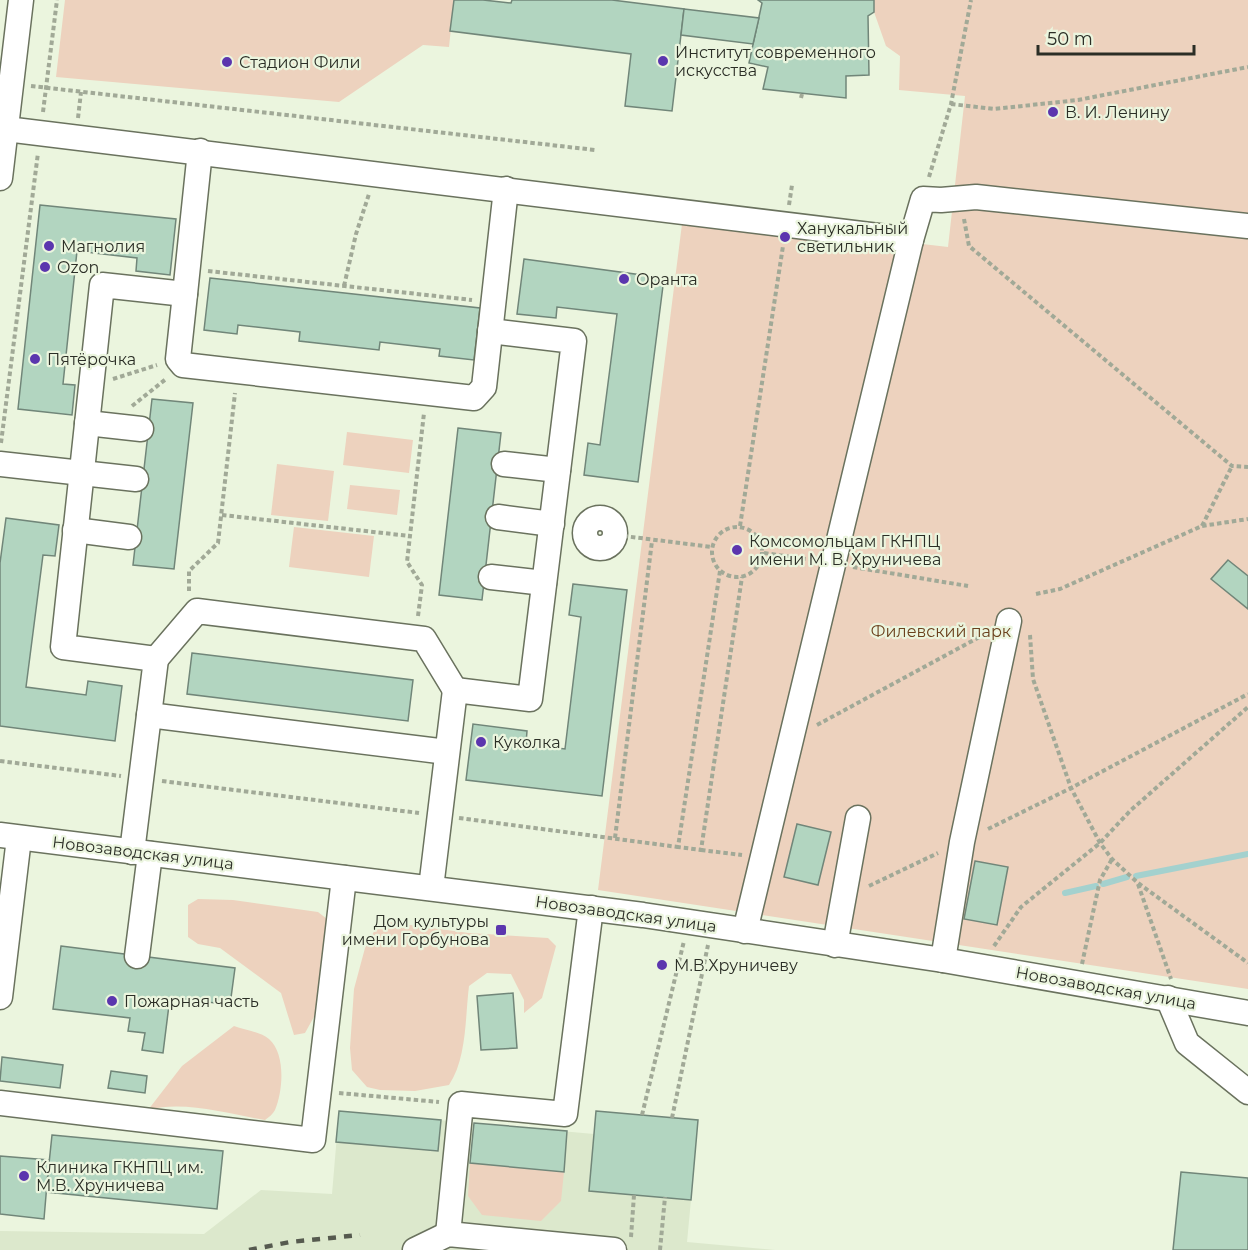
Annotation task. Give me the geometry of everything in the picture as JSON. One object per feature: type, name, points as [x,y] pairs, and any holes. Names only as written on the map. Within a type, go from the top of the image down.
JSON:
[{"type":"street","points":[[0,178],[7,97],[21,0]]},
{"type":"street","points":[[6,129],[911,240]]},
{"type":"street","points":[[200,151],[184,294],[181,362],[238,371],[474,398],[484,387],[506,189]]},
{"type":"street","points":[[745,931],[911,240],[923,199],[976,197],[1248,226]]},
{"type":"street","points":[[156,659],[63,647],[81,473],[98,424],[91,385],[102,285],[184,294]]},
{"type":"street","points":[[455,690],[530,699],[574,341],[490,331]]},
{"type":"street","points":[[98,424],[141,429]]},
{"type":"street","points":[[0,464],[136,479]]},
{"type":"street","points":[[504,464],[558,470]]},
{"type":"street","points":[[498,517],[585,531],[587,525],[599,518],[612,522],[616,535]]},
{"type":"street","points":[[75,530],[129,537]]},
{"type":"street","points":[[491,577],[544,583]]},
{"type":"street","points":[[137,956],[141,778],[156,659],[197,611],[424,639],[455,690],[431,888]]},
{"type":"street","points":[[944,960],[962,842],[1019,623]]},
{"type":"street","points":[[149,715],[447,752]]},
{"type":"street","points":[[835,945],[858,818]]},
{"type":"street","points":[[0,997],[9,836]]},
{"type":"street","name":"Новозаводская улица","points":[[9,836],[591,908],[835,945],[1170,990],[1248,1013]]},
{"type":"street","points":[[0,1103],[313,1140],[344,878]]},
{"type":"street","points":[[448,1234],[460,1104],[565,1114],[591,908]]},
{"type":"street","points":[[1170,990],[1187,1043],[1248,1092]]},
{"type":"street","points":[[415,1250],[448,1234],[622,1244]]},
{"type":"path","points":[[0,448],[57,0]]},
{"type":"path","points":[[923,199],[951,104],[971,0]]},
{"type":"path","points":[[951,104],[994,108],[1078,100],[1248,67]]},
{"type":"path","points":[[7,97],[46,88],[595,150]]},
{"type":"path","points":[[344,286],[356,234],[376,173]]},
{"type":"path","points":[[958,198],[969,246],[1232,466],[1248,467]]},
{"type":"path","points":[[740,526],[783,246]]},
{"type":"path","points":[[187,268],[494,303]]},
{"type":"path","points":[[91,385],[181,362]]},
{"type":"path","points":[[98,424],[181,362]]},
{"type":"path","points":[[197,611],[187,588],[189,571],[218,543],[238,371]]},
{"type":"path","points":[[416,638],[422,585],[407,562],[426,392]]},
{"type":"path","points":[[1202,526],[1232,466]]},
{"type":"path","points":[[222,515],[410,536]]},
{"type":"path","points":[[1036,594],[1060,589],[1202,526],[1248,519]]},
{"type":"path","points":[[740,526],[758,536],[764,553],[759,566],[752,573],[742,577],[730,577],[720,571],[712,560],[712,547],[717,536],[727,528],[740,526]]},
{"type":"path","points":[[616,535],[712,547]]},
{"type":"path","points":[[615,838],[652,541]]},
{"type":"path","points":[[764,553],[968,586]]},
{"type":"path","points":[[678,847],[720,571]]},
{"type":"path","points":[[701,850],[742,577]]},
{"type":"path","points":[[811,726],[820,724],[1019,623],[1033,679],[1071,788],[1101,843],[1112,859],[1138,883],[1248,963]]},
{"type":"path","points":[[842,898],[1071,788],[1248,693]]},
{"type":"path","points":[[992,949],[1021,907],[1101,843],[1131,810],[1248,707]]},
{"type":"path","points":[[0,761],[764,858]]},
{"type":"path","points":[[1082,965],[1100,880],[1112,859]]},
{"type":"path","points":[[1138,883],[1170,990]]},
{"type":"path","points":[[642,1115],[689,922]]},
{"type":"path","points":[[672,1118],[713,925]]},
{"type":"path","points":[[319,1091],[460,1104]]},
{"type":"path","points":[[622,1244],[634,1195]]},
{"type":"path","points":[[660,1250],[665,1197]]},
{"type":"shaded area","points":[[339,1111],[594,1134],[691,1200],[687,1242],[775,1250],[0,1250],[0,1231],[204,1234],[261,1190],[332,1194]]},
{"type":"green space","name":"Стадион Фили","points":[[65,0],[454,0],[449,47],[423,45],[339,102],[56,77]]},
{"type":"green space","name":"Филевский парк","points":[[874,0],[1248,0],[1248,989],[598,890],[683,216],[948,247],[965,96],[899,90],[900,56],[886,46],[874,12]]},
{"type":"green space","points":[[347,432],[413,440],[409,473],[343,465]]},
{"type":"green space","points":[[277,464],[334,471],[328,521],[271,515]]},
{"type":"green space","points":[[350,485],[400,490],[397,515],[347,509]]},
{"type":"green space","points":[[294,527],[374,536],[369,577],[289,567]]},
{"type":"green space","points":[[198,899],[233,900],[318,912],[327,919],[334,940],[325,997],[305,1033],[294,1035],[281,993],[220,948],[198,944],[188,937],[188,905]]},
{"type":"green space","points":[[388,922],[469,933],[548,938],[556,946],[542,998],[524,1013],[524,1000],[511,974],[487,973],[469,986],[462,1050],[449,1085],[415,1091],[380,1090],[367,1087],[352,1070],[350,1048],[354,989],[365,948],[377,926]]},
{"type":"green space","points":[[234,1026],[266,1037],[278,1054],[281,1073],[280,1093],[275,1110],[271,1115],[265,1120],[191,1107],[176,1106],[148,1110],[182,1066]]},
{"type":"green space","points":[[470,1163],[564,1172],[561,1201],[541,1221],[482,1215],[468,1196]]},
{"type":"building","points":[[454,0],[511,3],[512,0],[612,0],[684,9],[672,111],[625,106],[631,54],[450,31]]},
{"type":"building","points":[[758,0],[874,0],[874,12],[868,16],[869,75],[846,76],[846,98],[763,89],[768,67],[749,63],[762,3]]},
{"type":"building","points":[[684,9],[759,18],[753,44],[681,35]]},
{"type":"building","points":[[40,205],[176,219],[170,275],[136,271],[137,258],[77,251],[63,384],[75,385],[72,415],[18,409]]},
{"type":"building","points":[[524,259],[664,278],[638,482],[584,475],[588,443],[600,445],[617,314],[557,307],[556,318],[517,314]]},
{"type":"building","points":[[210,278],[480,308],[474,360],[439,356],[440,349],[380,342],[379,350],[299,341],[300,332],[238,325],[237,334],[204,330]]},
{"type":"building","points":[[152,399],[193,403],[174,569],[133,565]]},
{"type":"building","points":[[458,428],[501,433],[482,600],[439,595]]},
{"type":"building","points":[[6,518],[59,525],[55,556],[43,555],[26,687],[86,695],[88,681],[122,686],[115,741],[0,726],[0,563]]},
{"type":"building","points":[[1228,560],[1248,576],[1248,609],[1211,579]]},
{"type":"building","points":[[573,584],[627,590],[602,796],[466,780],[473,724],[527,731],[526,744],[565,749],[581,617],[569,615]]},
{"type":"building","points":[[192,653],[413,680],[408,721],[187,694]]},
{"type":"building","points":[[797,824],[831,832],[818,885],[784,877]]},
{"type":"building","points":[[975,861],[1008,867],[997,925],[964,919]]},
{"type":"building","name":"Пожарная часть","points":[[61,946],[235,968],[230,1005],[170,997],[163,1053],[142,1050],[145,1033],[128,1031],[130,1018],[53,1009]]},
{"type":"building","points":[[513,993],[517,1048],[481,1050],[477,996]]},
{"type":"building","points":[[2,1057],[63,1065],[60,1088],[0,1081]]},
{"type":"building","points":[[111,1071],[147,1076],[145,1093],[108,1088]]},
{"type":"building","points":[[339,1111],[441,1120],[438,1151],[336,1142]]},
{"type":"building","points":[[596,1111],[698,1120],[691,1200],[589,1191]]},
{"type":"building","points":[[474,1123],[567,1131],[564,1172],[470,1163]]},
{"type":"building","points":[[52,1135],[223,1151],[217,1209],[46,1192]]},
{"type":"building","name":"Клиника ГКНПЦ им. М.В. Хруничева","points":[[0,1156],[49,1160],[44,1219],[0,1214]]},
{"type":"building","points":[[1181,1172],[1248,1178],[1248,1250],[1173,1250]]},
{"type":"waterway","points":[[1136,876],[1248,854]]},
{"type":"waterway","points":[[1103,884],[1127,877]]},
{"type":"waterway","points":[[1065,893],[1096,886]]},
{"type":"railway","points":[[249,1250],[290,1242],[360,1235]]},
{"type":"place","name":"Институт современного искусства","points":[[663,61]]},
{"type":"place","name":"Стадион Фили","points":[[227,62]]},
{"type":"place","name":"В. И. Ленину","points":[[1053,112]]},
{"type":"place","name":"Ханукальный светильник","points":[[785,237]]},
{"type":"place","name":"Магнолия","points":[[49,246]]},
{"type":"place","name":"Ozon","points":[[45,267]]},
{"type":"place","name":"Оранта","points":[[624,279]]},
{"type":"place","name":"Пятёрочка","points":[[35,359]]},
{"type":"place","name":"Комсомольцам ГКНПЦ имени М. В. Хруничева","points":[[737,550]]},
{"type":"place","name":"Куколка","points":[[481,742]]},
{"type":"place","name":"Дом культуры имени Горбунова","points":[[501,930]]},
{"type":"place","name":"М.В.Хруничеву","points":[[662,965]]},
{"type":"place","name":"Пожарная часть","points":[[112,1001]]},
{"type":"place","name":"Клиника ГКНПЦ им. М.В. Хруничева","points":[[24,1176]]}]
